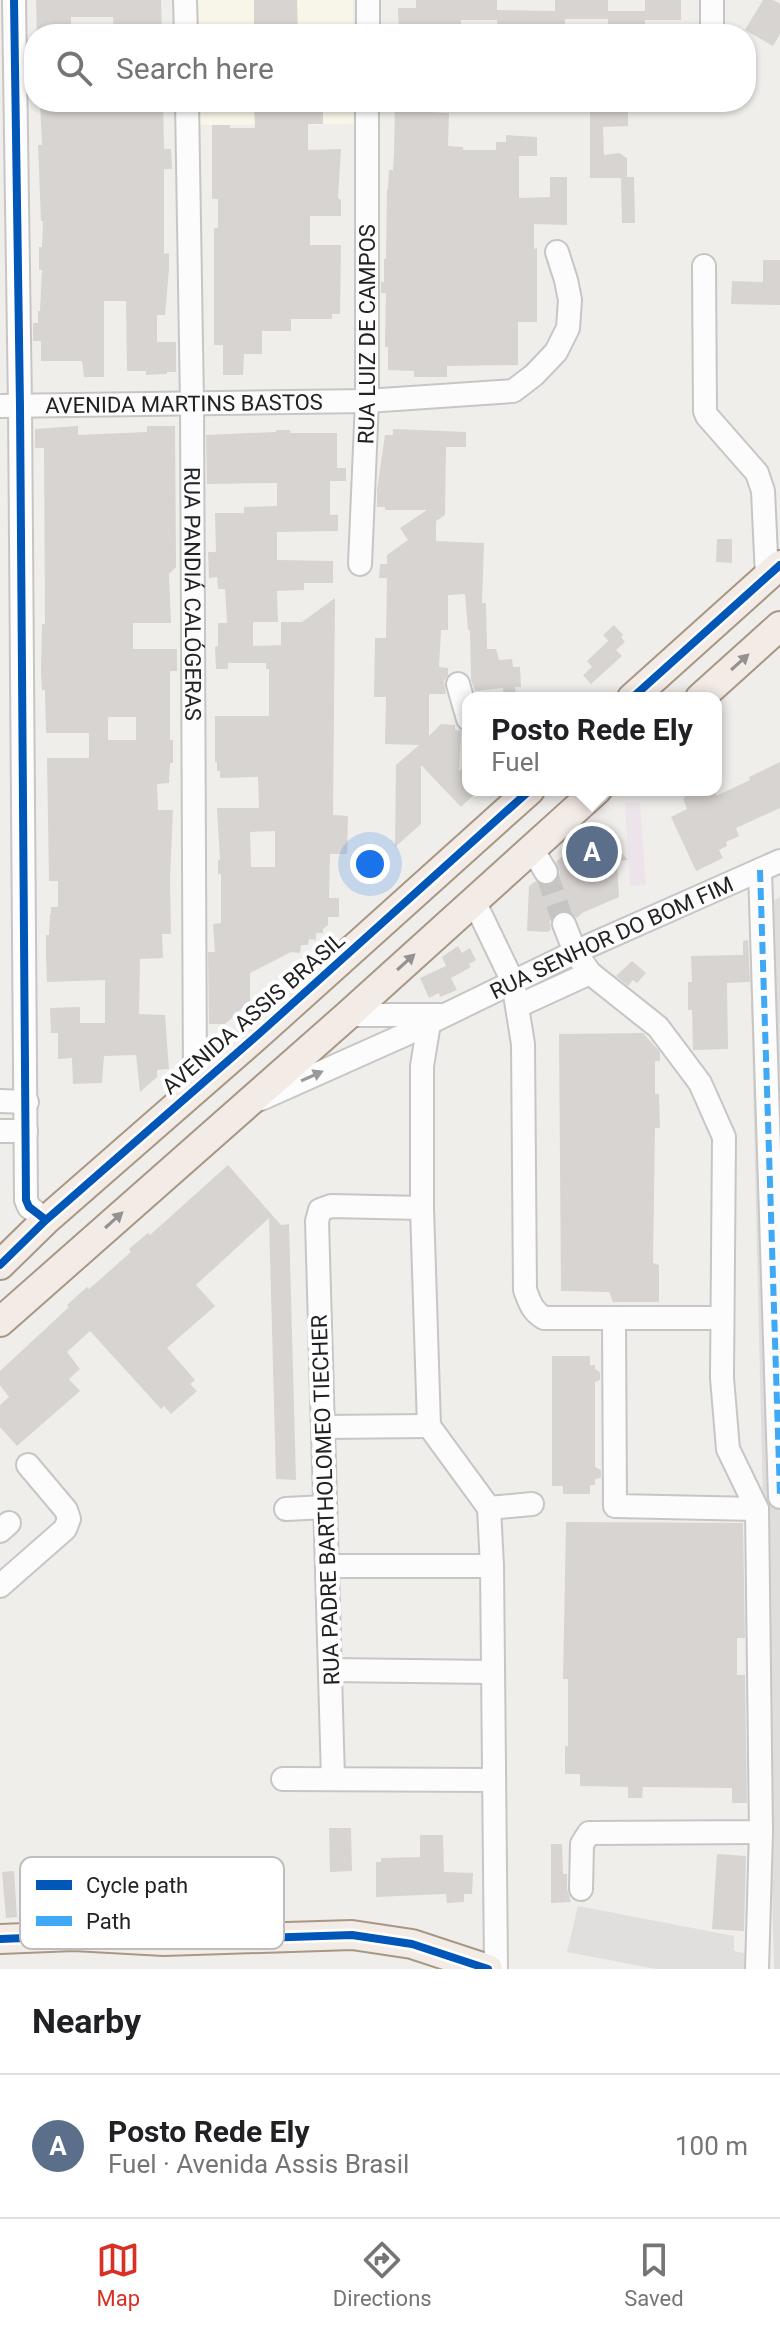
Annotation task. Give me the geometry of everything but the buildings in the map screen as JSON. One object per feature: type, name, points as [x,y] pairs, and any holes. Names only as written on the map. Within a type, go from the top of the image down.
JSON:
[{"type":"main road","points":[[639,692],[774,571]]},
{"type":"main road","points":[[707,692],[780,626]]},
{"type":"main road","name":"AVENIDA ASSIS BRASIL","points":[[2,1258],[261,1032],[514,796]]},
{"type":"main road","points":[[0,1322],[474,901],[539,860],[592,796]]},
{"type":"main road","points":[[261,1032],[313,1014],[348,1015]]},
{"type":"main road","points":[[2,1258],[56,1272]]},
{"type":"main road","points":[[284,1937],[352,1935],[412,1944],[488,1969]]},
{"type":"main road","points":[[0,1939],[20,1938]]},
{"type":"street","points":[[14,0],[10,406],[27,1102],[26,1200],[29,1207],[46,1220]]},
{"type":"street","points":[[185,0],[186,24]]},
{"type":"street","points":[[368,0],[368,24]]},
{"type":"street","points":[[712,0],[712,24]]},
{"type":"street","name":"RUA PANDIÁ CALÓGERAS","points":[[187,112],[192,404],[195,1087]]},
{"type":"street","name":"RUA LUIZ DE CAMPOS","points":[[360,564],[367,401],[367,112]]},
{"type":"street","name":"AVENIDA MARTINS BASTOS","points":[[10,406],[367,401],[513,391],[556,352],[568,328],[570,300],[557,252]]},
{"type":"street","points":[[704,266],[705,411],[760,478],[774,571]]},
{"type":"street","points":[[458,684],[462,698]]},
{"type":"street","points":[[770,866],[780,1497]]},
{"type":"street","name":"RUA SENHOR DO BOM FIM","points":[[241,1108],[402,1036],[575,952],[770,866]]},
{"type":"street","points":[[474,901],[513,982],[518,1006],[523,1044],[525,1290],[531,1306],[536,1314],[544,1318],[722,1318]]},
{"type":"street","points":[[564,924],[575,952],[590,973],[658,1027],[700,1083],[724,1137],[722,1378],[728,1449],[757,1509],[761,1832],[757,1969]]},
{"type":"street","points":[[518,1006],[590,973]]},
{"type":"street","name":"RUA SENHOR DO BOM FIM","points":[[348,1015],[437,1019]]},
{"type":"street","points":[[437,1019],[422,1066],[422,1208],[429,1426],[489,1508],[496,1969]]},
{"type":"street","points":[[402,1036],[422,1066]]},
{"type":"street","points":[[0,1101],[27,1102]]},
{"type":"street","points":[[0,1131],[26,1131]]},
{"type":"street","name":"RUA PADRE BARTHOLOMEO TIECHER","points":[[333,1779],[317,1221],[320,1210],[331,1206],[422,1208]]},
{"type":"street","points":[[614,1319],[615,1506],[757,1509]]},
{"type":"street","points":[[323,1427],[429,1426]]},
{"type":"street","points":[[0,1586],[65,1529],[69,1519],[66,1510],[28,1465]]},
{"type":"street","points":[[489,1508],[532,1504]]},
{"type":"street","points":[[286,1509],[325,1507]]},
{"type":"street","points":[[327,1566],[492,1566]]},
{"type":"street","points":[[330,1670],[492,1672]]},
{"type":"street","points":[[283,1779],[493,1780]]},
{"type":"street","points":[[581,1889],[582,1844],[589,1833],[761,1832]]},
{"type":"shaded area","points":[[198,0],[353,0],[353,24],[198,24]]},
{"type":"shaded area","points":[[198,112],[354,112],[354,124],[198,125]]},
{"type":"shaded area","points":[[640,802],[646,885],[630,886],[625,803]]},
{"type":"shaded area","points":[[780,897],[780,1969],[774,1969],[749,913]]},
{"type":"shaded area","points":[[578,1906],[734,1936],[734,1951],[754,1955],[752,1969],[656,1969],[567,1952]]},
{"type":"tunnel","points":[[546,872],[564,924]]},
{"type":"marked path","points":[[760,870],[780,1497]]},
{"type":"cycle path","points":[[14,0],[26,1200],[29,1207],[46,1220]]},
{"type":"cycle path","points":[[639,692],[780,565]]},
{"type":"cycle path","points":[[0,1265],[46,1220],[523,796]]},
{"type":"cycle path","points":[[284,1937],[352,1935],[412,1944],[488,1969]]},
{"type":"cycle path","points":[[0,1939],[20,1938]]},
{"type":"place","name":"Posto Rede Ely","points":[[592,852]]}]
